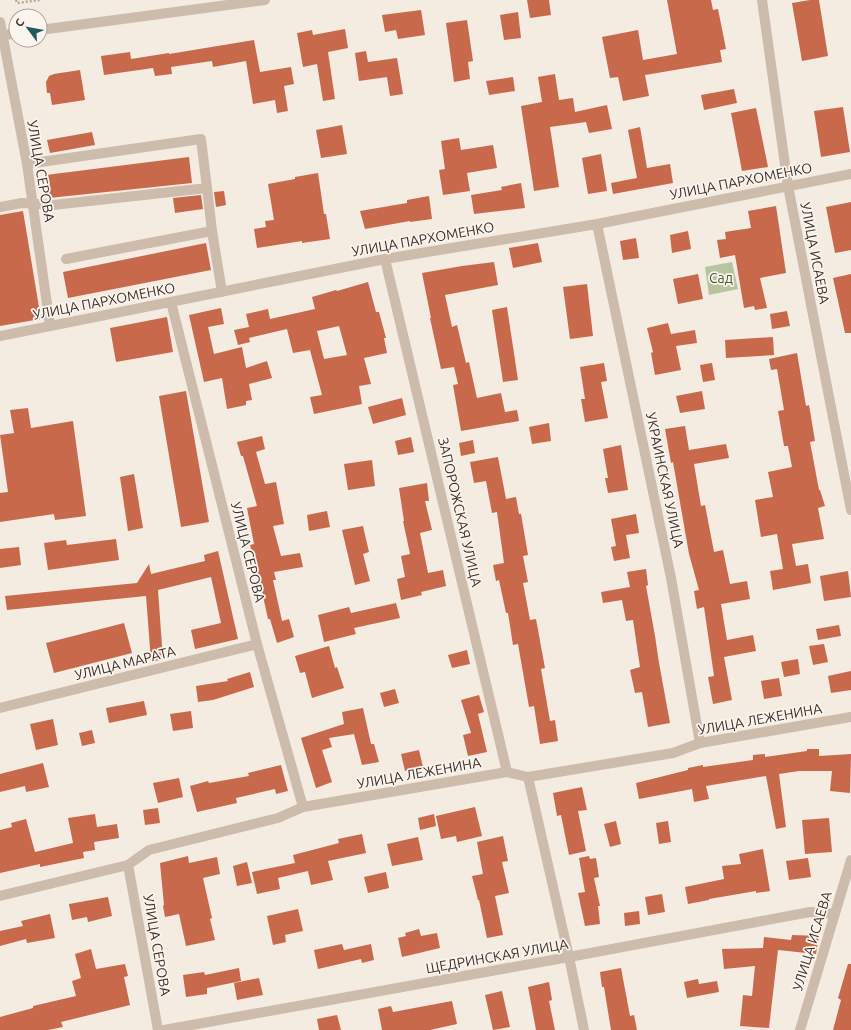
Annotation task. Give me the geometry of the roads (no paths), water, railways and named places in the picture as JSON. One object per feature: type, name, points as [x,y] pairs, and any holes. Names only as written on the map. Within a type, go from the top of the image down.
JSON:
[{"type":"street","points":[[48,29],[265,0]]},
{"type":"street","name":"УЛИЦА ИСАЕВА","points":[[762,0],[788,186],[851,510]]},
{"type":"street","name":"УЛИЦА СЕРОВА","points":[[0,22],[1,35],[27,164],[50,325]]},
{"type":"street","points":[[27,164],[201,139],[212,231],[222,292]]},
{"type":"street","name":"УЛИЦА ПАРХОМЕНКО","points":[[0,336],[385,259],[597,224],[851,174]]},
{"type":"street","points":[[0,207],[22,203],[53,205],[207,188]]},
{"type":"street","name":"УКРАИНСКАЯ УЛИЦА","points":[[597,224],[670,571],[700,743]]},
{"type":"street","points":[[66,259],[212,231]]},
{"type":"street","name":"ЗАПОРОЖСКАЯ УЛИЦА","points":[[385,259],[507,772]]},
{"type":"street","name":"УЛИЦА СЕРОВА","points":[[171,302],[257,644],[303,807]]},
{"type":"street","name":"УЛИЦА МАРАТА","points":[[0,708],[257,644]]},
{"type":"street","name":"УЛИЦА ЛЕЖЕНИНА","points":[[0,896],[128,865],[150,850],[278,818],[303,807],[507,772],[528,777],[673,753],[700,743],[851,717]]},
{"type":"street","points":[[528,777],[584,1030]]},
{"type":"street","name":"УЛИЦА ИСАЕВА","points":[[800,1030],[851,860]]},
{"type":"street","name":"УЛИЦА СЕРОВА","points":[[128,865],[158,1030]]},
{"type":"street","name":"ЩЕДРИНСКАЯ УЛИЦА","points":[[164,1030],[810,912],[835,914]]},
{"type":"park label","name":"Сад","points":[[721,278]]}]
